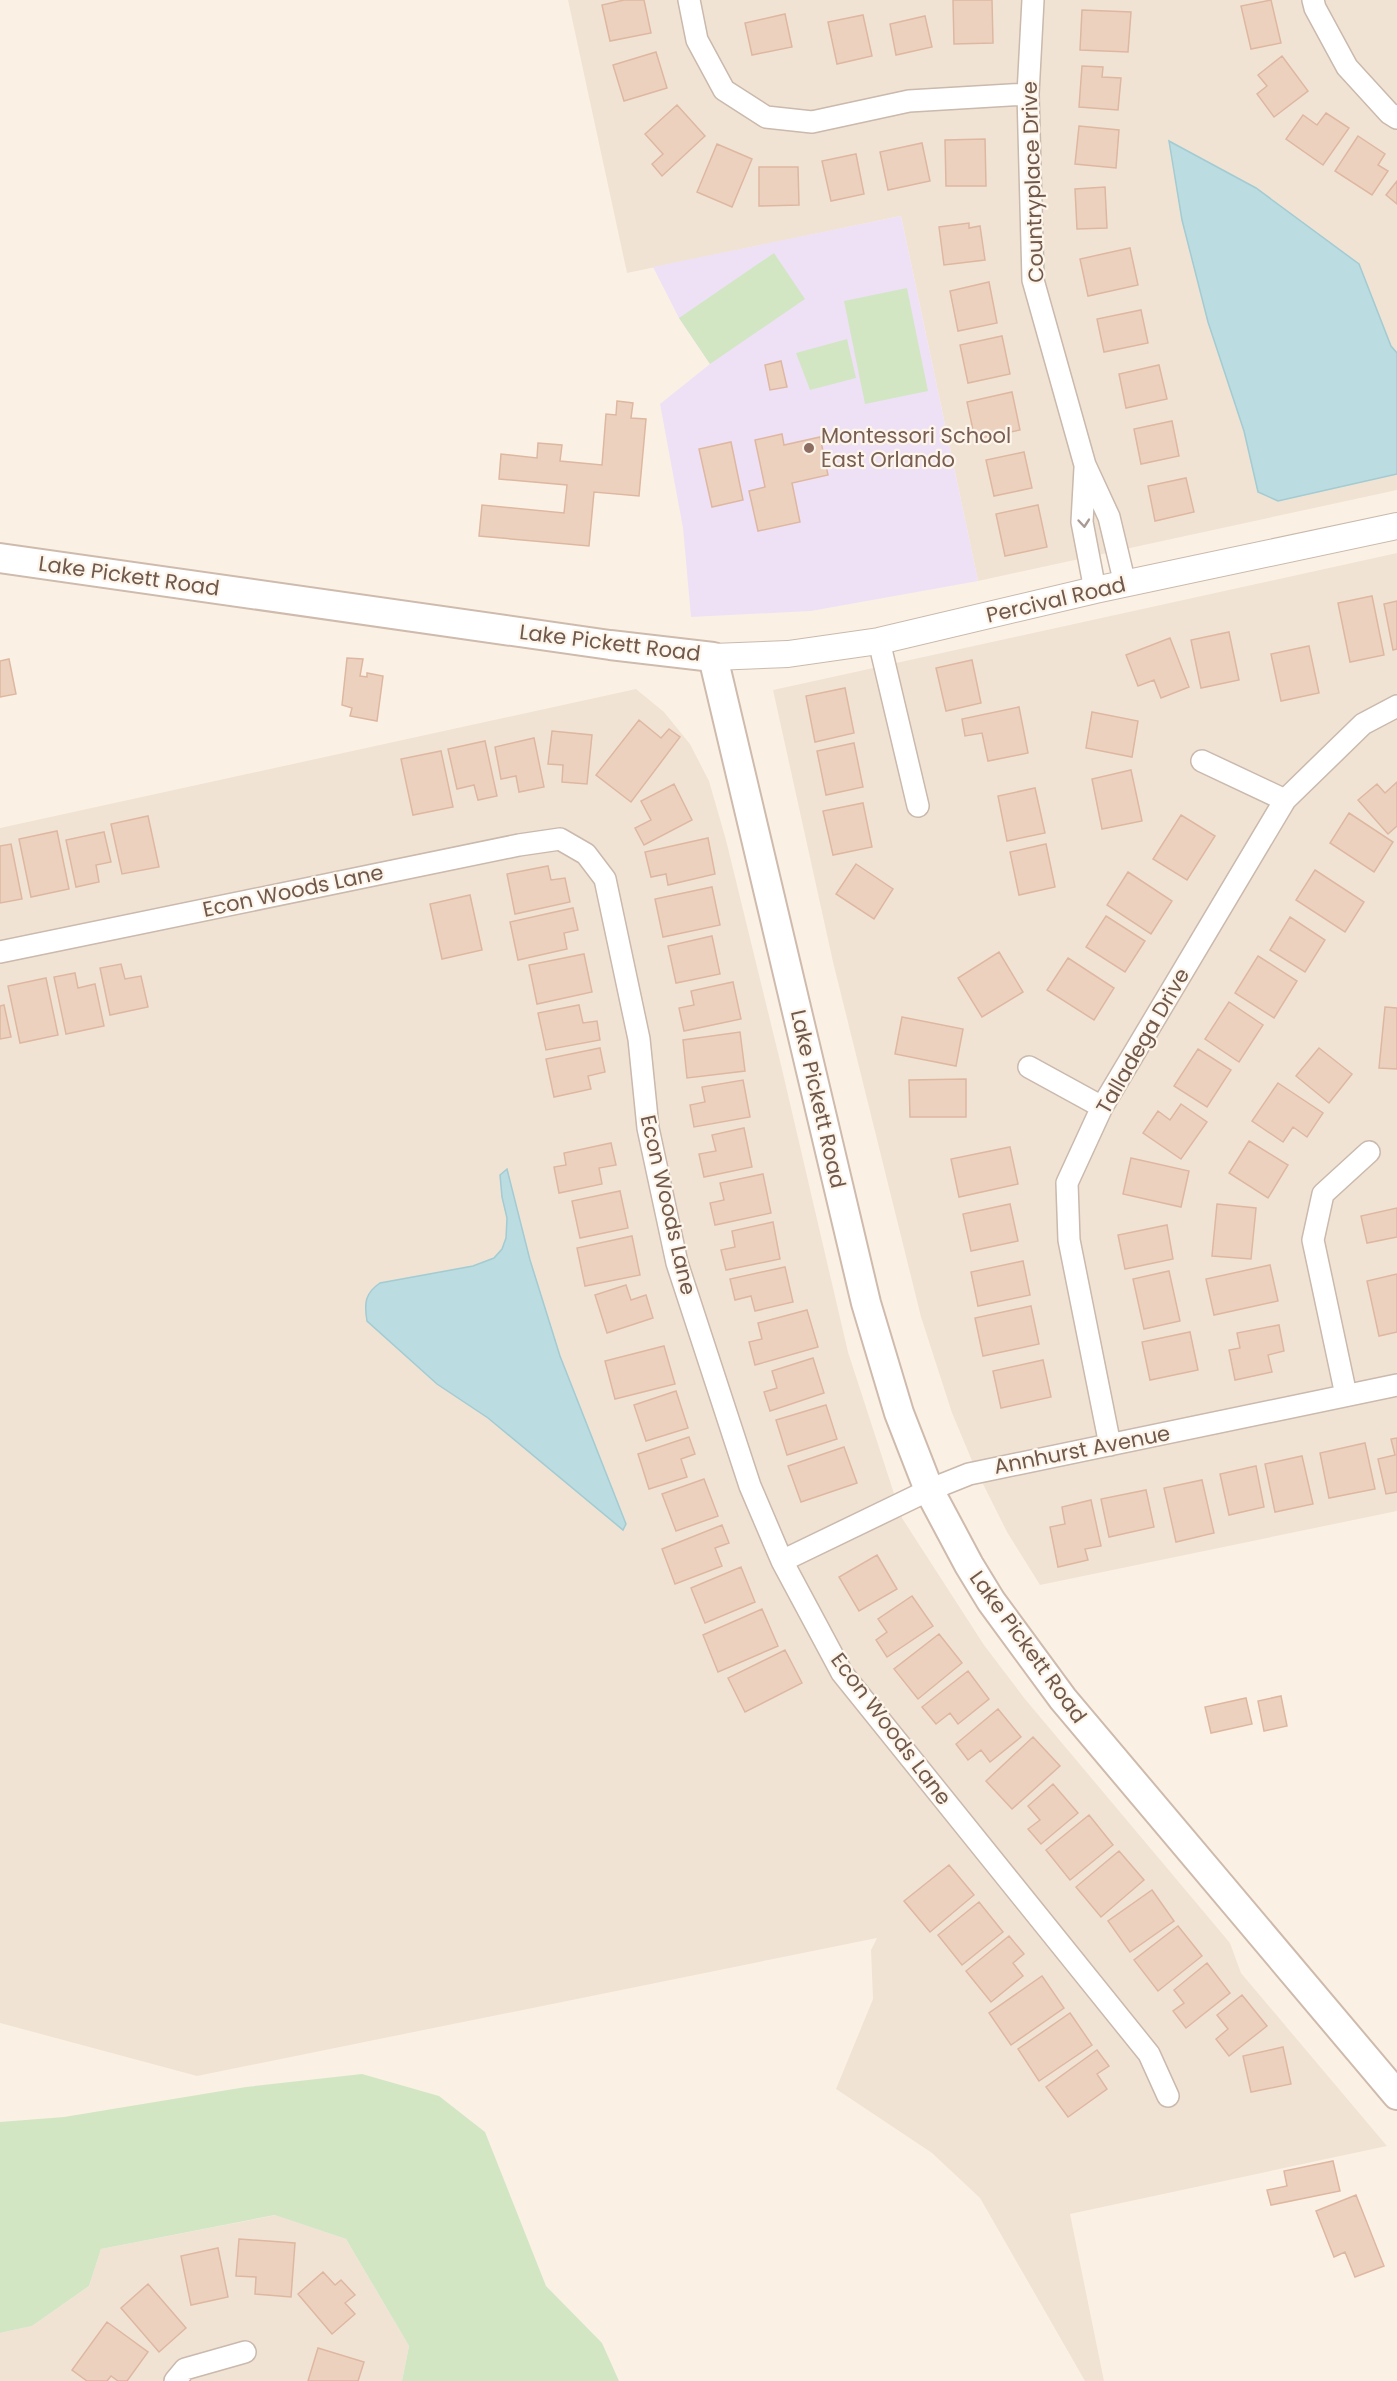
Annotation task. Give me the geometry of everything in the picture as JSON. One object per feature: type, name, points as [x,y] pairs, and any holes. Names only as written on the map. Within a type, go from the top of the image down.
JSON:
[{"type":"main road","name":"Lake Pickett Road","points":[[0,558],[610,645],[713,657],[866,1303],[895,1403],[930,1490],[969,1565],[991,1601],[1063,1699],[1397,2095]]},
{"type":"street","points":[[689,0],[697,40],[724,90],[766,117],[812,122],[909,101],[1028,94]]},
{"type":"street","name":"Countryplace Drive","points":[[1033,0],[1028,94],[1033,280],[1085,465],[1109,517],[1125,584]]},
{"type":"street","points":[[1313,0],[1315,8],[1347,67],[1389,113],[1397,118]]},
{"type":"street","name":"Countryplace Drive","points":[[1085,465],[1082,522],[1095,590]]},
{"type":"street","name":"Percival Road","points":[[713,657],[788,654],[879,641],[1095,590],[1397,526]]},
{"type":"street","points":[[879,641],[918,806]]},
{"type":"street","name":"Talladega Drive","points":[[1110,1445],[1069,1240],[1067,1183],[1102,1107],[1285,800],[1363,724],[1397,706]]},
{"type":"street","points":[[1202,761],[1285,800]]},
{"type":"street","name":"Econ Woods Lane","points":[[0,952],[519,845],[560,840],[586,854],[605,879],[639,1039],[648,1128],[676,1263],[750,1486],[782,1561],[842,1673],[1149,2054],[1168,2096]]},
{"type":"street","points":[[1029,1067],[1102,1107]]},
{"type":"street","points":[[1346,1395],[1313,1240],[1323,1194],[1369,1152]]},
{"type":"street","name":"Annhurst Avenue","points":[[782,1561],[930,1490],[987,1469],[1397,1385]]},
{"type":"street","points":[[175,2381],[185,2369],[245,2352]]},
{"type":"shaded area","points":[[568,0],[1397,0],[1397,490],[978,581],[901,216],[627,273]]},
{"type":"shaded area","name":"Montessori School East Orlando","points":[[901,216],[978,581],[811,611],[691,617],[683,528],[660,404],[710,364],[679,318],[653,267]]},
{"type":"shaded area","points":[[1397,553],[1397,1511],[1040,1585],[1007,1532],[975,1468],[952,1413],[921,1317],[833,962],[773,690]]},
{"type":"shaded area","points":[[636,689],[664,712],[690,744],[709,781],[726,840],[782,1069],[848,1352],[902,1518],[984,1645],[1025,1699],[1230,1943],[1241,1973],[1387,2146],[1070,2214],[1104,2381],[1085,2381],[980,2198],[932,2153],[836,2089],[873,1999],[871,1950],[877,1938],[197,2076],[0,2023],[0,828]]},
{"type":"shaded area","points":[[276,2215],[346,2239],[409,2346],[402,2381],[0,2381],[0,2333],[32,2326],[89,2286],[101,2249]]},
{"type":"green space","points":[[774,253],[805,299],[710,364],[679,318]]},
{"type":"green space","points":[[907,288],[928,391],[865,404],[844,301]]},
{"type":"green space","points":[[847,339],[856,378],[810,390],[796,353]]},
{"type":"green space","points":[[362,2074],[439,2096],[485,2132],[546,2286],[602,2343],[619,2381],[402,2381],[409,2346],[346,2239],[275,2215],[101,2249],[89,2286],[32,2326],[0,2333],[0,2122],[64,2117],[246,2087]]},
{"type":"water","points":[[1169,141],[1256,188],[1359,264],[1391,346],[1397,353],[1397,474],[1278,501],[1258,492],[1244,431],[1208,322],[1182,220]]},
{"type":"water","points":[[507,1169],[530,1260],[560,1356],[626,1524],[623,1530],[488,1418],[437,1384],[367,1321],[367,1299],[371,1291],[380,1283],[473,1266],[494,1258],[502,1249],[506,1238],[507,1218],[500,1175]]},
{"type":"building","points":[[624,0],[644,0],[651,33],[610,41],[602,5]]},
{"type":"building","points":[[953,0],[992,0],[993,43],[954,44]]},
{"type":"building","points":[[1271,0],[1281,43],[1251,49],[1241,6]]},
{"type":"building","points":[[1082,10],[1131,12],[1128,52],[1080,50]]},
{"type":"building","points":[[785,14],[792,47],[752,55],[745,23]]},
{"type":"building","points":[[863,15],[872,56],[837,64],[828,22]]},
{"type":"building","points":[[925,16],[932,47],[896,55],[890,24]]},
{"type":"building","points":[[656,52],[667,88],[624,101],[613,65]]},
{"type":"building","points":[[1282,56],[1308,91],[1274,117],[1257,94],[1267,86],[1258,75]]},
{"type":"building","points":[[1082,66],[1103,67],[1102,77],[1121,78],[1118,110],[1079,107]]},
{"type":"building","points":[[677,105],[705,136],[662,176],[652,164],[663,154],[645,134]]},
{"type":"building","points":[[1326,113],[1349,128],[1323,165],[1286,139],[1303,115],[1317,125]]},
{"type":"building","points":[[1079,126],[1119,130],[1116,168],[1075,164]]},
{"type":"building","points":[[1358,136],[1385,154],[1378,165],[1388,171],[1372,195],[1335,171]]},
{"type":"building","points":[[985,139],[986,186],[946,186],[945,140]]},
{"type":"building","points":[[922,143],[930,181],[888,190],[880,152]]},
{"type":"building","points":[[717,144],[752,159],[732,207],[697,192]]},
{"type":"building","points":[[856,154],[864,194],[831,201],[822,161]]},
{"type":"building","points":[[759,167],[798,167],[799,205],[759,206]]},
{"type":"building","points":[[1397,181],[1397,204],[1386,195]]},
{"type":"building","points":[[1105,187],[1107,228],[1077,229],[1075,189]]},
{"type":"building","points":[[969,223],[969,228],[980,226],[985,260],[944,265],[939,227]]},
{"type":"building","points":[[1130,248],[1138,285],[1088,296],[1080,259]]},
{"type":"building","points":[[989,282],[997,323],[958,331],[950,291]]},
{"type":"building","points":[[1141,310],[1148,343],[1104,352],[1097,319]]},
{"type":"building","points":[[1002,336],[1010,374],[968,383],[960,345]]},
{"type":"building","points":[[781,361],[787,387],[770,390],[765,365]]},
{"type":"building","points":[[1159,365],[1167,399],[1126,408],[1119,374]]},
{"type":"building","points":[[1012,392],[1020,430],[975,439],[967,402]]},
{"type":"building","points":[[617,401],[633,403],[631,418],[646,419],[639,496],[594,492],[589,546],[479,536],[482,505],[564,513],[567,485],[499,479],[501,454],[537,458],[538,443],[562,445],[560,461],[602,465],[606,414],[616,415]]},
{"type":"building","points":[[1172,421],[1179,456],[1141,464],[1134,429]]},
{"type":"building","points":[[782,434],[784,445],[820,437],[828,475],[792,483],[800,522],[758,531],[749,491],[765,487],[755,440]]},
{"type":"building","points":[[731,442],[743,500],[712,507],[699,449]]},
{"type":"building","points":[[1024,452],[1032,488],[994,496],[986,460]]},
{"type":"building","points":[[1186,478],[1194,512],[1155,521],[1148,486]]},
{"type":"building","points":[[1038,505],[1047,547],[1005,556],[996,514]]},
{"type":"building","points":[[1372,596],[1384,655],[1350,662],[1338,603]]},
{"type":"building","points":[[1397,601],[1397,649],[1393,650],[1384,604]]},
{"type":"building","points":[[1229,632],[1239,680],[1201,688],[1191,640]]},
{"type":"building","points":[[1170,638],[1189,687],[1161,698],[1154,680],[1138,686],[1126,655]]},
{"type":"building","points":[[1309,646],[1319,693],[1281,701],[1271,654]]},
{"type":"building","points":[[347,658],[363,659],[360,676],[367,677],[367,673],[383,676],[377,721],[350,716],[352,708],[342,705]]},
{"type":"building","points":[[9,659],[16,694],[0,697],[0,661]]},
{"type":"building","points":[[972,660],[981,703],[946,711],[936,668]]},
{"type":"building","points":[[845,688],[854,733],[815,742],[806,696]]},
{"type":"building","points":[[1019,707],[1028,753],[988,761],[982,733],[965,736],[962,719]]},
{"type":"building","points":[[1092,712],[1138,721],[1132,757],[1086,748]]},
{"type":"building","points":[[639,720],[661,738],[669,729],[680,737],[631,802],[596,775]]},
{"type":"building","points":[[552,731],[592,735],[587,784],[562,782],[563,765],[548,764]]},
{"type":"building","points":[[534,738],[544,787],[519,792],[516,776],[501,779],[495,747]]},
{"type":"building","points":[[485,741],[497,796],[478,800],[474,785],[457,789],[448,749]]},
{"type":"building","points":[[854,743],[863,787],[826,795],[817,751]]},
{"type":"building","points":[[441,751],[453,807],[413,815],[401,759]]},
{"type":"building","points":[[1131,770],[1142,821],[1102,829],[1092,779]]},
{"type":"building","points":[[1397,782],[1397,826],[1388,834],[1358,800],[1377,784],[1385,793]]},
{"type":"building","points":[[674,784],[692,820],[644,845],[635,828],[651,820],[641,801]]},
{"type":"building","points":[[1035,788],[1045,833],[1007,841],[998,796]]},
{"type":"building","points":[[863,803],[872,847],[833,855],[823,811]]},
{"type":"building","points":[[1349,813],[1393,842],[1374,872],[1330,843]]},
{"type":"building","points":[[1181,815],[1215,836],[1187,880],[1153,859]]},
{"type":"building","points":[[148,816],[159,867],[122,874],[111,824]]},
{"type":"building","points":[[57,831],[69,889],[31,897],[19,839]]},
{"type":"building","points":[[104,832],[111,862],[96,865],[99,882],[76,887],[66,840]]},
{"type":"building","points":[[708,838],[715,874],[668,885],[666,874],[651,877],[645,852]]},
{"type":"building","points":[[11,844],[22,899],[0,903],[0,846]]},
{"type":"building","points":[[1046,844],[1055,887],[1019,895],[1010,852]]},
{"type":"building","points":[[856,864],[893,889],[874,919],[836,894]]},
{"type":"building","points":[[548,866],[551,880],[565,878],[570,902],[515,914],[507,874]]},
{"type":"building","points":[[1315,870],[1364,902],[1345,932],[1296,900]]},
{"type":"building","points":[[1128,872],[1172,901],[1151,934],[1107,905]]},
{"type":"building","points":[[712,887],[720,925],[663,937],[655,899]]},
{"type":"building","points":[[470,895],[482,950],[442,959],[430,904]]},
{"type":"building","points":[[573,908],[578,930],[564,933],[567,949],[518,960],[510,922]]},
{"type":"building","points":[[1106,916],[1145,941],[1125,972],[1086,947]]},
{"type":"building","points":[[1290,917],[1325,940],[1305,972],[1270,950]]},
{"type":"building","points":[[712,936],[720,974],[676,983],[668,946]]},
{"type":"building","points":[[999,952],[1023,992],[982,1017],[958,978]]},
{"type":"building","points":[[584,954],[592,992],[537,1004],[529,965]]},
{"type":"building","points":[[1258,956],[1297,981],[1274,1018],[1235,993]]},
{"type":"building","points":[[1068,958],[1114,988],[1094,1020],[1047,990]]},
{"type":"building","points":[[121,964],[125,979],[141,976],[148,1007],[110,1015],[100,968]]},
{"type":"building","points":[[75,973],[78,988],[95,984],[104,1026],[66,1034],[54,977]]},
{"type":"building","points":[[46,978],[58,1035],[20,1043],[8,986]]},
{"type":"building","points":[[733,982],[741,1019],[684,1031],[679,1008],[694,1005],[691,991]]},
{"type":"building","points":[[1229,1002],[1263,1025],[1239,1062],[1205,1039]]},
{"type":"building","points":[[4,1005],[11,1037],[0,1039],[0,1006]]},
{"type":"building","points":[[579,1005],[583,1023],[597,1021],[600,1040],[546,1050],[538,1013]]},
{"type":"building","points":[[1385,1007],[1397,1008],[1397,1069],[1379,1068]]},
{"type":"building","points":[[902,1017],[963,1029],[956,1066],[895,1054]]},
{"type":"building","points":[[740,1032],[745,1071],[687,1078],[683,1040]]},
{"type":"building","points":[[600,1048],[605,1072],[588,1076],[591,1089],[554,1097],[546,1059]]},
{"type":"building","points":[[1319,1048],[1352,1074],[1329,1103],[1296,1076]]},
{"type":"building","points":[[1198,1049],[1231,1070],[1207,1107],[1174,1086]]},
{"type":"building","points":[[966,1079],[966,1117],[910,1117],[909,1080]]},
{"type":"building","points":[[743,1080],[750,1117],[694,1127],[690,1105],[705,1102],[702,1087]]},
{"type":"building","points":[[1278,1083],[1323,1113],[1307,1137],[1293,1127],[1283,1142],[1252,1121]]},
{"type":"building","points":[[1181,1104],[1207,1122],[1181,1159],[1143,1133],[1158,1111],[1170,1120]]},
{"type":"building","points":[[744,1128],[752,1167],[704,1177],[699,1154],[716,1151],[712,1135]]},
{"type":"building","points":[[1249,1141],[1288,1165],[1268,1198],[1229,1173]]},
{"type":"building","points":[[611,1143],[616,1165],[599,1168],[602,1184],[559,1193],[554,1167],[566,1165],[564,1153]]},
{"type":"building","points":[[1010,1147],[1018,1184],[959,1197],[951,1159]]},
{"type":"building","points":[[1131,1158],[1189,1171],[1181,1207],[1123,1194]]},
{"type":"building","points":[[763,1174],[771,1213],[715,1225],[710,1203],[724,1200],[720,1183]]},
{"type":"building","points":[[620,1191],[628,1228],[580,1238],[572,1201]]},
{"type":"building","points":[[1010,1204],[1018,1241],[971,1251],[963,1214]]},
{"type":"building","points":[[1217,1204],[1256,1208],[1251,1259],[1212,1256]]},
{"type":"building","points":[[1397,1208],[1397,1237],[1367,1243],[1361,1216]]},
{"type":"building","points":[[773,1222],[780,1259],[726,1270],[721,1250],[735,1247],[732,1231]]},
{"type":"building","points":[[1167,1225],[1173,1259],[1125,1269],[1118,1235]]},
{"type":"building","points":[[632,1236],[640,1275],[585,1286],[577,1248]]},
{"type":"building","points":[[1023,1261],[1030,1295],[978,1306],[971,1272]]},
{"type":"building","points":[[1270,1265],[1278,1301],[1214,1315],[1206,1279]]},
{"type":"building","points":[[785,1267],[793,1302],[755,1311],[751,1296],[735,1300],[730,1279]]},
{"type":"building","points":[[1169,1271],[1180,1321],[1144,1329],[1133,1279]]},
{"type":"building","points":[[1397,1274],[1397,1332],[1379,1336],[1367,1281]]},
{"type":"building","points":[[626,1285],[631,1300],[646,1295],[653,1318],[607,1333],[595,1295]]},
{"type":"building","points":[[1031,1306],[1039,1344],[983,1356],[975,1318]]},
{"type":"building","points":[[807,1310],[818,1347],[755,1365],[749,1342],[762,1339],[758,1323]]},
{"type":"building","points":[[1279,1325],[1284,1351],[1268,1355],[1272,1372],[1235,1380],[1229,1350],[1240,1348],[1237,1333]]},
{"type":"building","points":[[1190,1332],[1198,1370],[1150,1380],[1142,1342]]},
{"type":"building","points":[[664,1346],[675,1384],[615,1399],[605,1361]]},
{"type":"building","points":[[813,1358],[824,1393],[770,1411],[764,1392],[777,1388],[772,1371]]},
{"type":"building","points":[[1043,1360],[1051,1397],[1001,1408],[993,1371]]},
{"type":"building","points":[[676,1391],[688,1428],[646,1441],[634,1405]]},
{"type":"building","points":[[826,1405],[837,1439],[787,1455],[776,1420]]},
{"type":"building","points":[[689,1437],[695,1454],[681,1459],[687,1477],[649,1489],[638,1454]]},
{"type":"building","points":[[1397,1438],[1397,1492],[1386,1494],[1378,1459],[1395,1455],[1391,1439]]},
{"type":"building","points":[[1365,1443],[1375,1489],[1329,1498],[1320,1453]]},
{"type":"building","points":[[844,1447],[857,1483],[801,1502],[788,1466]]},
{"type":"building","points":[[1302,1456],[1313,1504],[1275,1512],[1265,1464]]},
{"type":"building","points":[[1256,1466],[1264,1507],[1229,1515],[1220,1474]]},
{"type":"building","points":[[704,1479],[718,1516],[676,1531],[662,1494]]},
{"type":"building","points":[[1202,1480],[1214,1533],[1176,1542],[1164,1488]]},
{"type":"building","points":[[1146,1490],[1154,1527],[1109,1537],[1101,1499]]},
{"type":"building","points":[[1091,1500],[1101,1546],[1085,1549],[1088,1560],[1058,1567],[1050,1527],[1065,1524],[1062,1507]]},
{"type":"building","points":[[722,1525],[729,1543],[715,1548],[722,1566],[675,1584],[662,1549]]},
{"type":"building","points":[[877,1555],[897,1589],[859,1611],[839,1577]]},
{"type":"building","points":[[741,1567],[755,1602],[705,1623],[691,1588]]},
{"type":"building","points":[[912,1596],[933,1626],[887,1657],[876,1640],[887,1632],[878,1619]]},
{"type":"building","points":[[762,1609],[778,1646],[718,1672],[703,1635]]},
{"type":"building","points":[[939,1634],[962,1663],[918,1699],[894,1669]]},
{"type":"building","points":[[785,1650],[802,1683],[745,1712],[728,1678]]},
{"type":"building","points":[[968,1671],[989,1699],[958,1724],[950,1713],[936,1724],[922,1707]]},
{"type":"building","points":[[1281,1696],[1287,1726],[1264,1731],[1258,1701]]},
{"type":"building","points":[[1246,1698],[1252,1724],[1211,1733],[1205,1707]]},
{"type":"building","points":[[998,1709],[1021,1737],[990,1762],[981,1750],[968,1760],[956,1744]]},
{"type":"building","points":[[1033,1737],[1060,1766],[1012,1809],[986,1781]]},
{"type":"building","points":[[1053,1784],[1078,1813],[1041,1844],[1028,1829],[1040,1820],[1028,1806]]},
{"type":"building","points":[[1089,1815],[1113,1845],[1070,1880],[1046,1850]]},
{"type":"building","points":[[1119,1851],[1144,1880],[1101,1917],[1076,1887]]},
{"type":"building","points":[[949,1865],[974,1895],[930,1932],[904,1901]]},
{"type":"building","points":[[1152,1890],[1174,1921],[1130,1952],[1108,1921]]},
{"type":"building","points":[[979,1902],[1003,1932],[962,1965],[938,1935]]},
{"type":"building","points":[[1178,1926],[1202,1956],[1158,1991],[1134,1960]]},
{"type":"building","points":[[1009,1936],[1024,1954],[1013,1963],[1023,1976],[991,2002],[966,1971]]},
{"type":"building","points":[[1207,1963],[1230,1993],[1186,2028],[1173,2011],[1184,2003],[1174,1990]]},
{"type":"building","points":[[1042,1976],[1064,2008],[1011,2045],[989,2013]]},
{"type":"building","points":[[1242,1995],[1267,2026],[1229,2056],[1216,2039],[1228,2029],[1217,2015]]},
{"type":"building","points":[[1070,2013],[1092,2045],[1039,2081],[1018,2049]]},
{"type":"building","points":[[1283,2047],[1291,2084],[1251,2092],[1243,2056]]},
{"type":"building","points":[[1097,2050],[1109,2066],[1097,2074],[1107,2089],[1068,2117],[1046,2087]]},
{"type":"building","points":[[1333,2161],[1340,2191],[1271,2205],[1267,2190],[1287,2186],[1284,2171]]},
{"type":"building","points":[[1356,2195],[1384,2266],[1355,2277],[1345,2252],[1334,2257],[1316,2211]]},
{"type":"building","points":[[239,2239],[295,2243],[291,2297],[255,2294],[256,2277],[236,2276]]},
{"type":"building","points":[[218,2248],[228,2297],[191,2305],[181,2256]]},
{"type":"building","points":[[323,2272],[335,2285],[341,2280],[355,2295],[345,2303],[355,2314],[332,2334],[298,2294]]},
{"type":"building","points":[[148,2284],[186,2328],[159,2352],[121,2308]]},
{"type":"building","points":[[107,2322],[148,2352],[127,2381],[118,2381],[111,2376],[107,2381],[87,2381],[72,2370]]},
{"type":"building","points":[[318,2348],[364,2362],[358,2381],[308,2381]]},
{"type":"place","name":"Montessori School East Orlando","points":[[809,448]]}]
